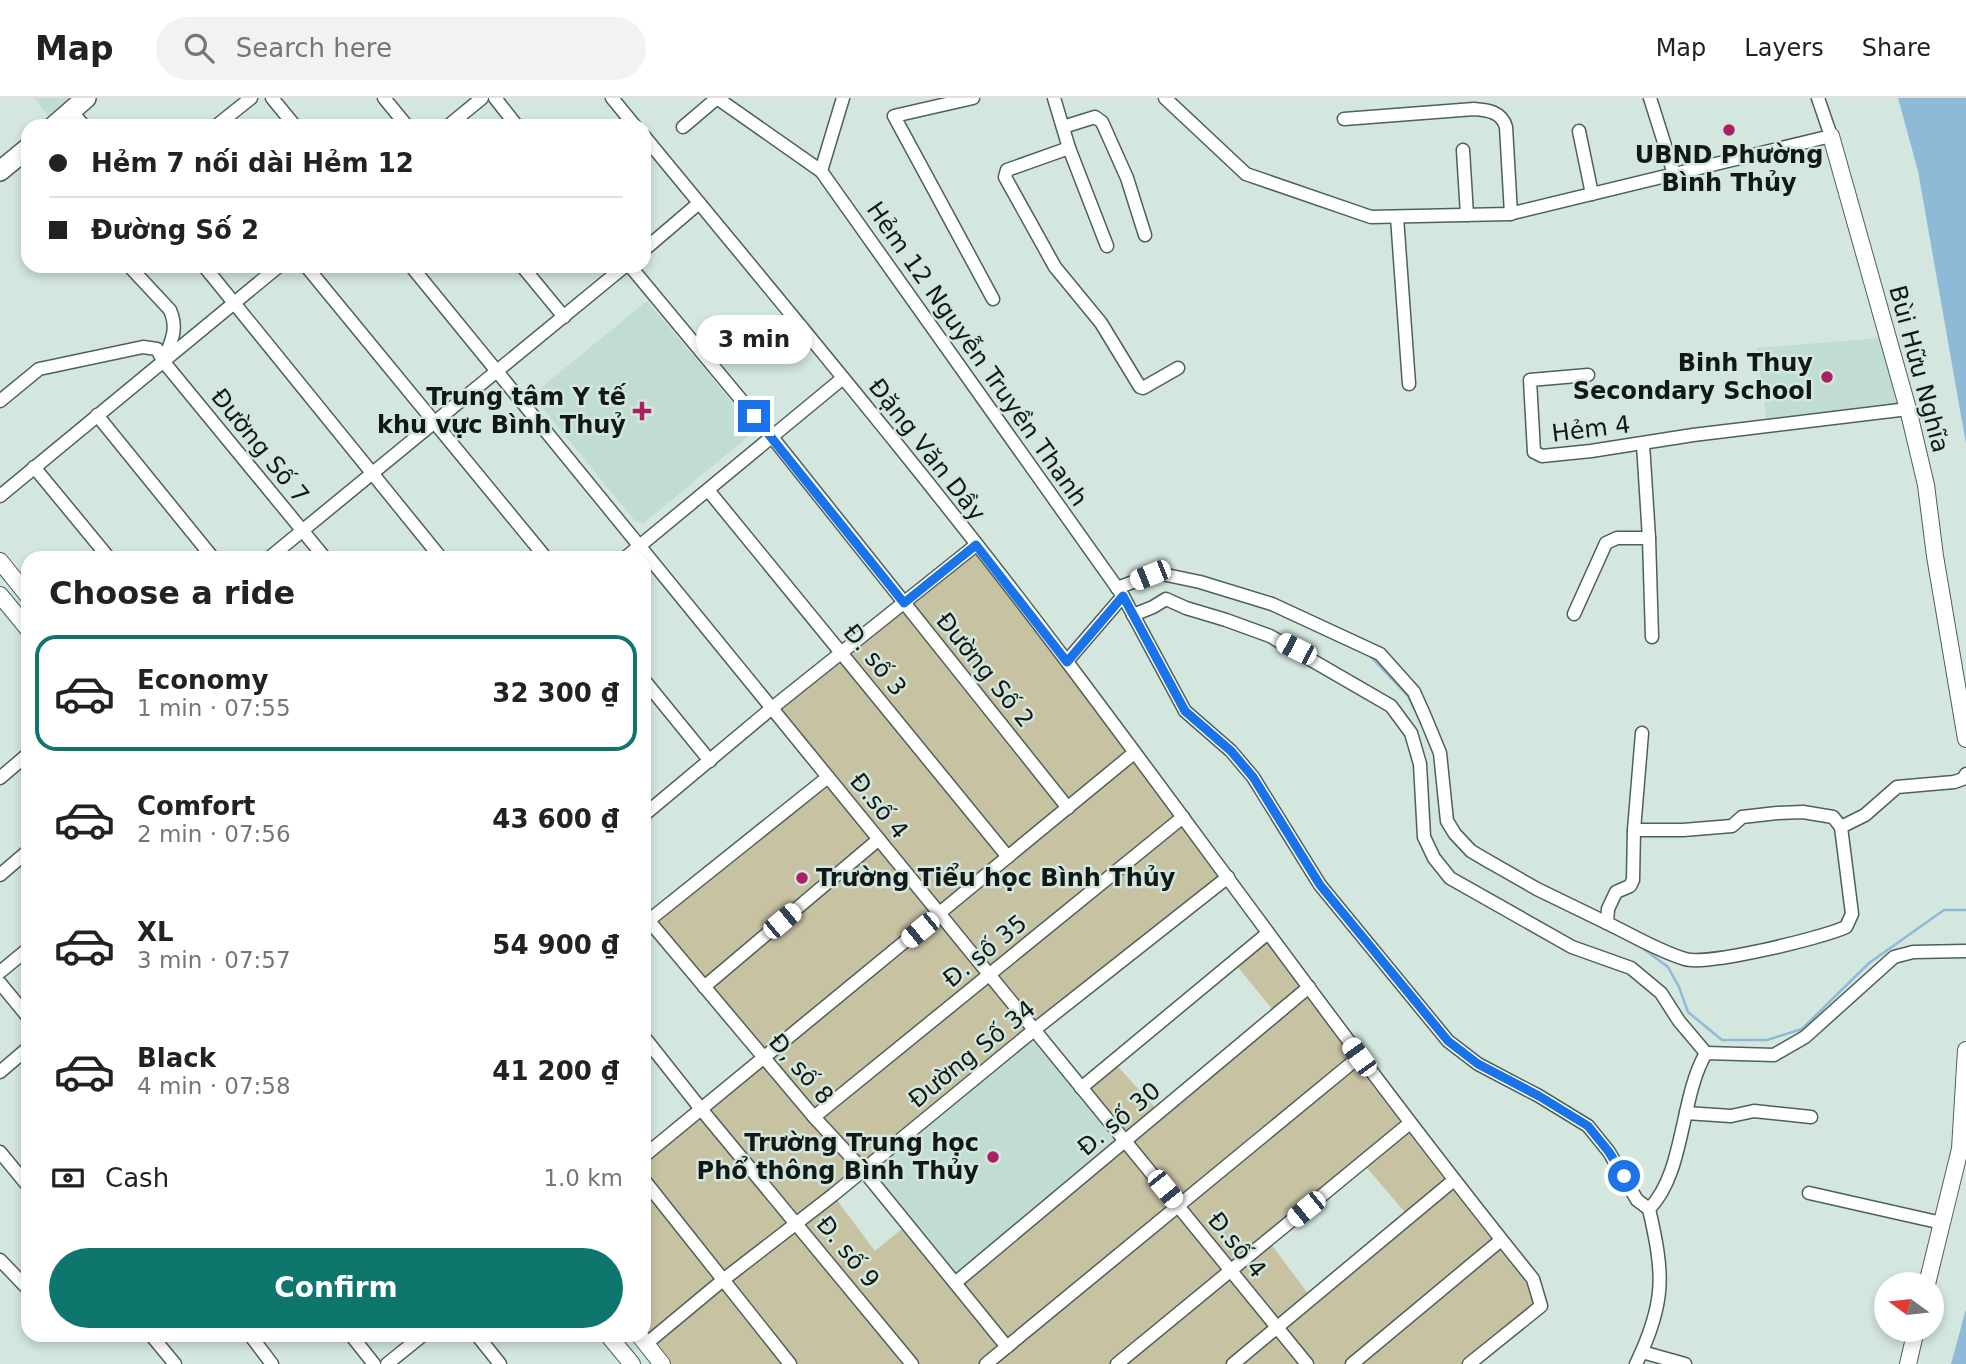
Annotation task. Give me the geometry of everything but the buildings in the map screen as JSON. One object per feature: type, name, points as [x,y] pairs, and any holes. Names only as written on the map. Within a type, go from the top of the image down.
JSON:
[{"type":"highway","points":[[0,171],[21,154]]},
{"type":"main road","name":"Bùi Hữu Nghĩa","points":[[1831,136],[1908,409],[1926,485],[1966,739]]},
{"type":"main road","points":[[0,561],[21,587]]},
{"type":"main road","points":[[0,595],[21,611]]},
{"type":"main road","points":[[1930,1272],[1960,1149],[1966,1050]]},
{"type":"main road","points":[[613,1342],[628,1363],[642,1342]]},
{"type":"main road","points":[[645,1342],[662,1364]]},
{"type":"main road","points":[[1908,1364],[1913,1342]]},
{"type":"street","points":[[225,119],[251,98]]},
{"type":"street","points":[[272,98],[289,119]]},
{"type":"street","points":[[384,98],[401,119]]},
{"type":"street","points":[[457,119],[482,98]]},
{"type":"street","points":[[495,98],[512,119]]},
{"type":"street","points":[[612,98],[629,119]]},
{"type":"street","points":[[683,127],[716,98]]},
{"type":"street","name":"Hẻm 12 Nguyễn Truyền Thanh","points":[[716,98],[821,171],[1120,592],[1185,711],[1231,751],[1253,777],[1320,885],[1448,1041],[1478,1064],[1588,1126],[1609,1152],[1637,1200],[1649,1209]]},
{"type":"street","points":[[821,171],[843,98]]},
{"type":"street","points":[[973,98],[894,116],[993,299]]},
{"type":"street","points":[[1054,98],[1069,148],[1107,246]]},
{"type":"street","points":[[1165,98],[1246,174],[1371,217],[1511,214],[1831,136]]},
{"type":"street","points":[[1650,98],[1674,174]]},
{"type":"street","name":"Bùi Hữu Nghĩa","points":[[1818,98],[1831,136]]},
{"type":"street","points":[[1344,119],[1474,108],[1489,110],[1501,117],[1506,127],[1511,214]]},
{"type":"street","points":[[1063,127],[1095,117],[1102,122],[1127,178],[1145,235]]},
{"type":"street","points":[[1579,131],[1592,194]]},
{"type":"street","name":"Đặng Văn Dầy","points":[[651,145],[843,378],[1067,662],[1359,1057],[1533,1279],[1542,1306],[1470,1362]]},
{"type":"street","points":[[1069,148],[1007,170],[1005,177],[1055,267],[1101,323],[1140,387],[1143,388],[1178,368]]},
{"type":"street","points":[[1463,150],[1467,215]]},
{"type":"street","points":[[651,244],[699,203]]},
{"type":"street","points":[[1397,217],[1409,384]]},
{"type":"street","points":[[136,273],[174,318],[173,337],[163,360]]},
{"type":"street","points":[[210,273],[435,551]]},
{"type":"street","points":[[0,496],[271,273]]},
{"type":"street","points":[[312,273],[540,551]]},
{"type":"street","name":"Đ.số 4","points":[[417,273],[644,551]]},
{"type":"street","points":[[528,273],[564,317]]},
{"type":"street","points":[[278,551],[619,273]]},
{"type":"street","name":"Đường Số 2","points":[[634,273],[772,437],[1068,808]]},
{"type":"street","points":[[0,401],[39,369],[143,347],[157,349],[163,360]]},
{"type":"street","name":"Đường Số 7","points":[[163,360],[319,551]]},
{"type":"street","name":"Hẻm 4","points":[[1588,375],[1530,380],[1534,452],[1542,456],[1908,409]]},
{"type":"street","points":[[634,551],[843,378]]},
{"type":"street","points":[[97,415],[207,551]]},
{"type":"street","points":[[1643,444],[1652,637]]},
{"type":"street","points":[[34,467],[103,551]]},
{"type":"street","name":"Đ. số 3","points":[[708,490],[1008,857]]},
{"type":"street","points":[[1574,614],[1606,543],[1617,538],[1649,538]]},
{"type":"street","points":[[651,806],[976,545]]},
{"type":"street","name":"Đ.số 4","points":[[651,560],[1307,1364]]},
{"type":"street","points":[[1067,662],[1120,592],[1157,573],[1200,582],[1272,604],[1380,654],[1414,692],[1426,719],[1440,753],[1447,821],[1455,834],[1471,851],[1536,889],[1675,956],[1692,961],[1756,951],[1834,933],[1846,927],[1852,914],[1841,827],[1833,817],[1803,812],[1742,817],[1732,826],[1634,830]]},
{"type":"street","points":[[1133,615],[1166,599],[1226,620],[1296,649],[1391,706],[1411,733],[1420,764],[1424,838],[1434,858],[1450,878],[1572,947],[1631,968],[1661,993],[1679,1021],[1706,1053],[1774,1055],[1805,1037],[1894,957],[1913,952],[1966,951]]},
{"type":"street","points":[[651,689],[710,761]]},
{"type":"street","points":[[1607,923],[1608,909],[1616,892],[1630,886],[1633,880],[1642,733]]},
{"type":"street","points":[[651,1150],[1134,753]]},
{"type":"street","points":[[0,778],[21,760]]},
{"type":"street","points":[[1841,827],[1865,815],[1897,787],[1954,782],[1963,779],[1966,774]]},
{"type":"street","points":[[651,914],[828,776]]},
{"type":"street","name":"Đ. số 35","points":[[814,1117],[1183,817]]},
{"type":"street","points":[[704,987],[879,839]]},
{"type":"street","points":[[0,875],[21,857]]},
{"type":"street","name":"Đường Số 34","points":[[651,1334],[797,1223],[1227,877]]},
{"type":"street","name":"Đ, số 8","points":[[651,924],[763,1058],[863,1170],[1007,1346]]},
{"type":"street","points":[[1081,1088],[1268,933]]},
{"type":"street","points":[[0,972],[21,955]]},
{"type":"street","points":[[0,983],[21,1008]]},
{"type":"street","name":"Đ. số 30","points":[[955,1283],[1309,987]]},
{"type":"street","name":"Đ. số 9","points":[[651,1046],[912,1364]]},
{"type":"street","points":[[1685,1364],[1639,1358],[1658,1304],[1661,1273],[1649,1209],[1659,1199],[1673,1162],[1691,1090],[1706,1053]]},
{"type":"street","points":[[0,1072],[21,1054]]},
{"type":"street","points":[[986,1364],[1359,1057]]},
{"type":"street","points":[[1686,1113],[1731,1116],[1754,1111],[1811,1117]]},
{"type":"street","points":[[1118,1364],[1410,1123]]},
{"type":"street","points":[[0,1152],[21,1178]]},
{"type":"street","points":[[1233,1364],[1454,1180]]},
{"type":"street","points":[[651,1189],[790,1364]]},
{"type":"street","points":[[1809,1193],[1942,1223]]},
{"type":"street","points":[[1352,1364],[1501,1240]]},
{"type":"street","points":[[0,1260],[21,1282]]},
{"type":"street","points":[[157,1342],[175,1364]]},
{"type":"street","points":[[255,1342],[272,1364]]},
{"type":"street","points":[[357,1342],[374,1364]]},
{"type":"street","points":[[387,1364],[414,1342]]},
{"type":"street","points":[[483,1342],[500,1364]]},
{"type":"shaded area","points":[[34,98],[73,98],[49,117]]},
{"type":"shaded area","name":"Trung tâm Y tế khu vực Bình Thuỷ","points":[[647,301],[752,426],[751,434],[644,523],[635,521],[532,395]]},
{"type":"shaded area","name":"Binh Thuy Secondary School","points":[[1881,338],[1902,406],[1767,424],[1757,348]]},
{"type":"shaded area","points":[[976,545],[1228,877],[833,1195],[875,1251],[903,1228],[955,1283],[1125,1141],[1081,1088],[1113,1061],[1159,1112],[1276,1014],[1233,961],[1268,933],[1533,1279],[1541,1306],[1468,1364],[662,1364],[648,1342],[651,1342],[651,1150],[763,1058],[653,921],[829,779],[772,708]],"holes":[[[1362,1162],[1409,1217],[1312,1299],[1268,1240]]]},
{"type":"shaded area","name":"Trường Trung học Phổ thông Bình Thủy","points":[[1034,1033],[1121,1140],[954,1279],[864,1173]]},
{"type":"water","points":[[1898,98],[1966,98],[1966,444],[1918,171]]},
{"type":"water","points":[[1966,1309],[1966,1364],[1951,1364]]},
{"type":"waterway","points":[[1370,656],[1408,696],[1422,725]]},
{"type":"waterway","points":[[1641,947],[1668,967],[1688,1012],[1722,1040],[1767,1040],[1802,1029],[1869,963],[1944,910],[1966,910]]},
{"type":"place","name":"UBND Phường Bình Thủy","points":[[1729,130]]},
{"type":"place","name":"Binh Thuy Secondary School","points":[[1827,377]]},
{"type":"place","name":"Trung tâm Y tế khu vực Bình Thuỷ","points":[[642,411]]},
{"type":"place","name":"Trường Tiểu học Bình Thủy","points":[[802,878]]},
{"type":"place","name":"Trường Trung học Phổ thông Bình Thủy","points":[[993,1157]]},
{"type":"route","points":[[754,416],[904,603],[976,545],[1067,662],[1123,596],[1185,711],[1231,751],[1253,777],[1320,885],[1448,1041],[1478,1064],[1588,1126],[1624,1176]]}]
